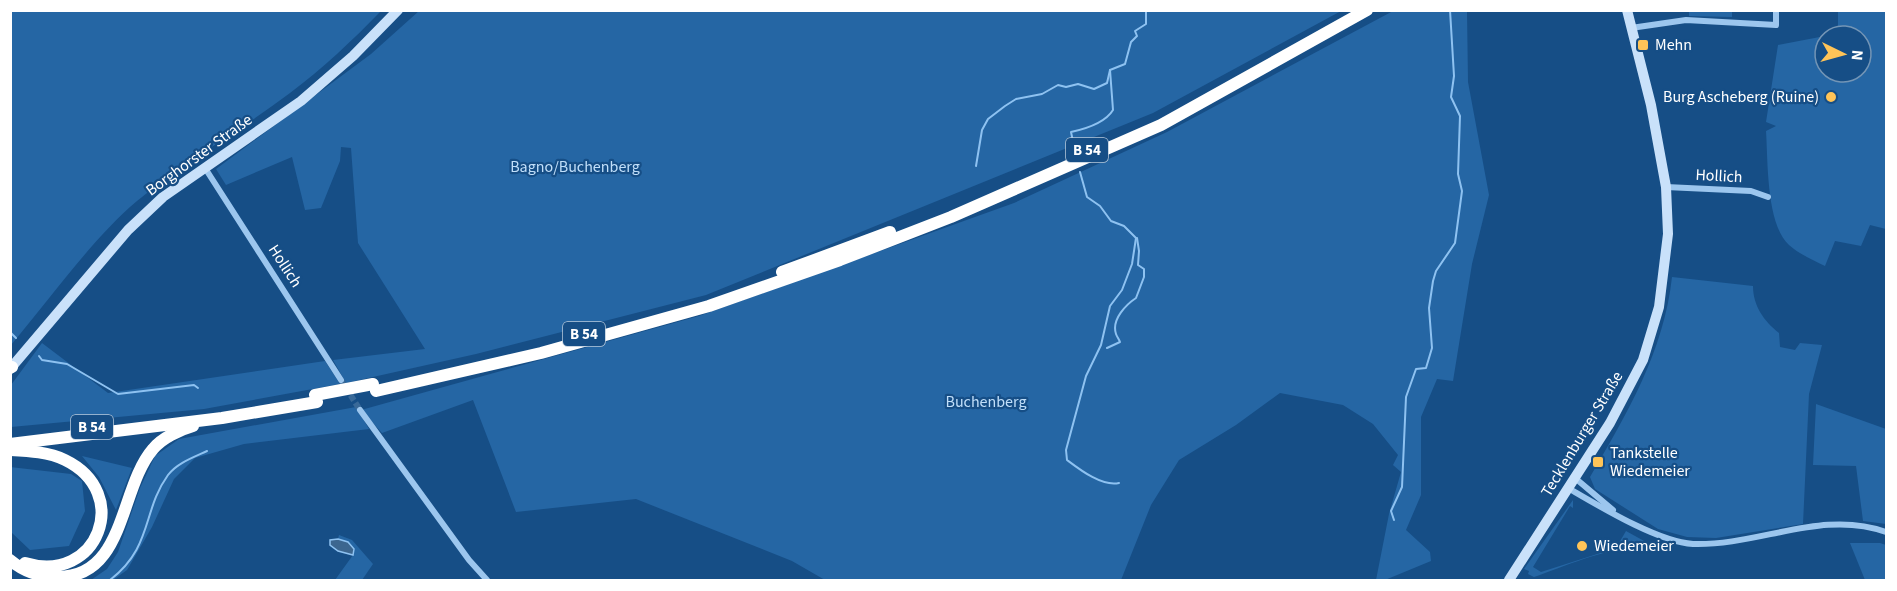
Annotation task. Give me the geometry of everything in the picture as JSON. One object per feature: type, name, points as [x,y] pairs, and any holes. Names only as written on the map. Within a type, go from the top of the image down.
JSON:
[{"type":"highway","name":"B 54","points":[[375,388],[538,347],[708,299],[949,211],[1157,120],[1352,10]]},
{"type":"highway","name":"B 54","points":[[10,444],[222,418],[375,388],[541,353],[709,306],[840,261],[951,217],[1161,125],[1367,10]]},
{"type":"highway","name":"B 54","points":[[10,436],[316,399]]},
{"type":"highway","points":[[10,558],[26,570],[49,577],[76,574],[96,564],[115,536],[138,471],[153,449],[161,441],[188,427],[222,418]]},
{"type":"highway","points":[[10,450],[50,454],[78,467],[92,479],[98,489],[102,514],[93,543],[78,558],[64,565],[35,566],[10,558]]},
{"type":"main road","name":"Borghorster Straße","points":[[11,368],[128,230],[163,197],[301,101],[353,56],[398,10]]},
{"type":"main road","name":"Tecklenburger Straße","points":[[1509,580],[1610,423],[1642,360],[1656,317],[1666,272],[1666,187],[1651,105],[1627,10]]},
{"type":"street","points":[[1631,28],[1686,20],[1776,25],[1776,10]]},
{"type":"street","name":"Hollich","points":[[204,167],[341,380]]},
{"type":"street","name":"Hollich","points":[[1666,187],[1751,191],[1768,197]]},
{"type":"street","points":[[360,410],[487,580]]},
{"type":"street","points":[[1575,478],[1618,514]]},
{"type":"street","points":[[1568,488],[1651,533],[1691,544],[1743,540],[1827,523],[1853,524],[1887,532]]},
{"type":"green space","points":[[11,11],[381,11],[302,84],[137,201],[88,251],[11,345]]},
{"type":"green space","name":"Bagno/Buchenberg","points":[[419,11],[1341,11],[1153,113],[706,295],[476,354],[346,383],[333,360],[425,349],[358,243],[351,148],[341,147],[340,161],[321,208],[305,210],[292,157],[226,185],[216,169],[371,54]]},
{"type":"green space","name":"Buchenberg","points":[[1393,11],[1467,11],[1468,82],[1489,195],[1472,264],[1453,381],[1437,379],[1421,417],[1421,495],[1406,530],[1430,552],[1431,561],[1385,580],[1376,580],[1389,514],[1401,472],[1393,465],[1398,455],[1373,424],[1343,405],[1280,393],[1236,425],[1179,460],[1151,505],[1121,580],[825,580],[792,561],[636,499],[516,512],[473,400],[382,433],[361,410],[699,316],[1014,203],[1167,132]]},
{"type":"green space","points":[[1689,11],[1732,11],[1732,17],[1689,16]]},
{"type":"green space","points":[[1838,11],[1886,11],[1886,229],[1870,225],[1861,246],[1835,241],[1825,266],[1789,245],[1781,235],[1772,207],[1766,131],[1776,126],[1766,122],[1778,45],[1813,38],[1813,84],[1873,84],[1873,24],[1838,24]]},
{"type":"green space","points":[[1672,277],[1753,286],[1760,312],[1779,333],[1780,347],[1795,350],[1800,343],[1822,345],[1809,394],[1803,524],[1716,538],[1687,537],[1658,529],[1595,489],[1590,477],[1642,381],[1661,331]]},
{"type":"green space","points":[[42,343],[108,393],[325,361],[340,384],[204,409],[11,427],[11,385]]},
{"type":"green space","points":[[1816,404],[1886,429],[1886,524],[1863,521],[1856,466],[1813,465]]},
{"type":"green space","points":[[356,407],[369,429],[244,444],[195,458],[174,479],[152,527],[127,570],[113,580],[91,580],[107,569],[118,552],[140,488],[155,456],[179,439]]},
{"type":"green space","points":[[82,456],[132,468],[116,510],[99,477]]},
{"type":"green space","points":[[10,467],[71,474],[82,481],[85,511],[69,546],[30,550],[11,532]]},
{"type":"green space","points":[[1573,500],[1573,508],[1570,506],[1533,567],[1541,572],[1616,548],[1626,531],[1664,552],[1650,548],[1616,550],[1534,577],[1528,574],[1529,571],[1524,569]]},
{"type":"green space","points":[[339,535],[352,540],[373,564],[362,580],[335,580],[353,555],[346,542],[338,539]]},
{"type":"green space","points":[[1850,543],[1886,545],[1886,580],[1865,580]]},
{"type":"shaded area","points":[[338,539],[348,542],[354,549],[353,555],[338,551],[330,545],[330,540]]},
{"type":"waterway","points":[[1075,151],[1071,132],[1100,122],[1113,110],[1110,70],[1125,64],[1131,42],[1137,36],[1135,31],[1146,24],[1146,10]]},
{"type":"waterway","points":[[1394,520],[1391,511],[1402,487],[1406,397],[1416,369],[1426,368],[1432,348],[1429,308],[1433,281],[1436,271],[1455,243],[1462,191],[1458,174],[1460,116],[1451,97],[1454,76],[1450,10]]},
{"type":"waterway","points":[[976,166],[982,130],[988,119],[1005,106],[1016,99],[1042,94],[1058,85],[1066,87],[1078,84],[1094,89],[1107,83],[1110,70]]},
{"type":"waterway","points":[[1080,172],[1087,197],[1100,206],[1111,221],[1124,226],[1136,238],[1132,264],[1122,290],[1110,306],[1101,345],[1086,376],[1066,450],[1067,460],[1098,480],[1112,484],[1119,483]]},
{"type":"waterway","points":[[1107,348],[1120,342],[1116,334],[1116,323],[1124,308],[1136,298],[1144,277],[1144,269],[1138,265],[1137,238]]},
{"type":"waterway","points":[[10,332],[16,338]]},
{"type":"waterway","points":[[39,356],[42,360],[67,364],[118,394],[194,385],[198,388]]},
{"type":"waterway","points":[[110,580],[134,555],[154,502],[168,475],[181,464],[207,451]]},
{"type":"tunnel","points":[[341,380],[360,410]]},
{"type":"place","name":"Mehn","points":[[1643,45]]},
{"type":"place","name":"Burg Ascheberg (Ruine)","points":[[1831,97]]},
{"type":"place","name":"Tankstelle Wiedemeier","points":[[1598,462]]},
{"type":"place","name":"Wiedemeier","points":[[1582,546]]}]
